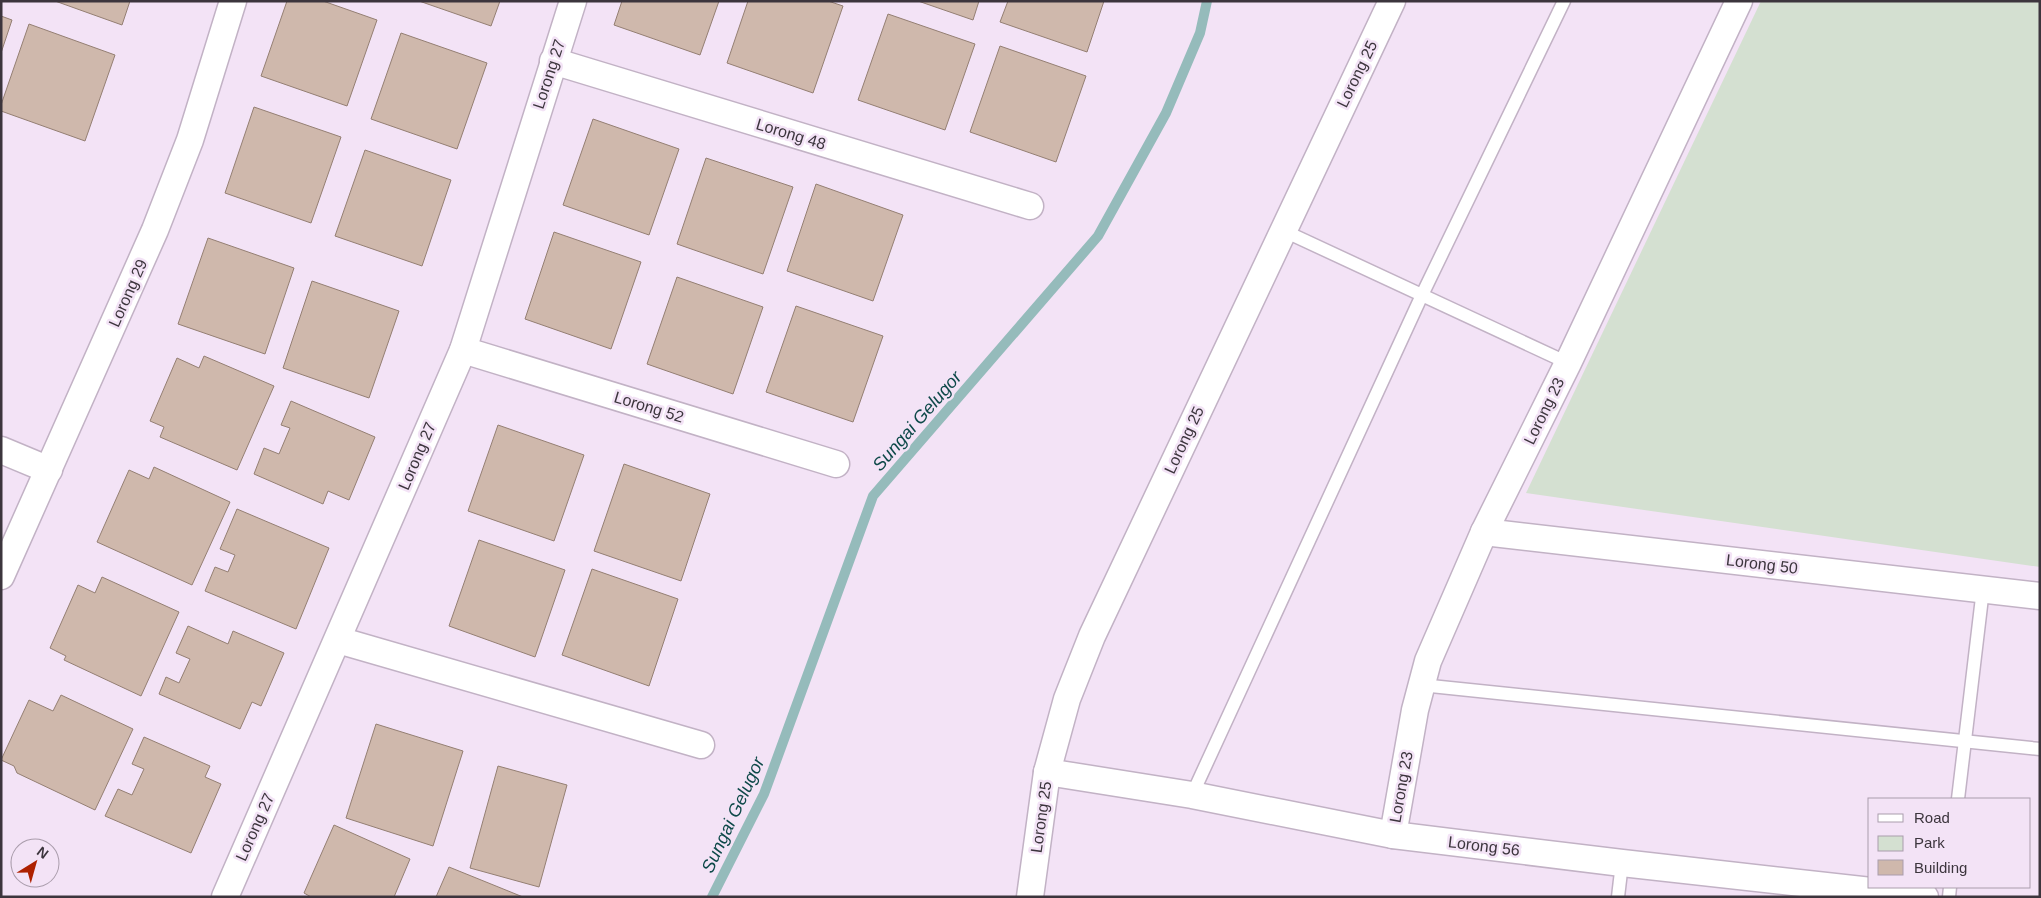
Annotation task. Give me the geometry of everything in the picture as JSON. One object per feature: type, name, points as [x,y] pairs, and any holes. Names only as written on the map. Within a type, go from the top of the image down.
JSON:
[{"type":"street","name":"Lorong 29","points":[[1,576],[156,230],[190,140],[232,1]]},
{"type":"street","name":"Lorong 27","points":[[224,897],[338,640],[463,350],[573,1]]},
{"type":"street","name":"Lorong 25","points":[[1030,897],[1047,772],[1067,699],[1092,636],[1282,230],[1392,1]]},
{"type":"street","name":"Lorong 23","points":[[1393,834],[1421,684],[1428,662],[1484,532],[1568,363],[1739,1]]},
{"type":"street","name":"Lorong 48","points":[[553,61],[1030,206]]},
{"type":"street","name":"Lorong 52","points":[[463,350],[836,464]]},
{"type":"street","points":[[1,450],[49,470]]},
{"type":"street","name":"Lorong 50","points":[[1484,532],[2040,596]]},
{"type":"street","points":[[338,640],[701,745]]},
{"type":"street","name":"Lorong 56","points":[[1047,772],[1192,795],[1393,834],[1622,863],[1925,897]]},
{"type":"lane","points":[[1192,795],[1422,295],[1564,1]]},
{"type":"lane","points":[[1282,230],[1568,363]]},
{"type":"lane","points":[[1958,798],[1983,589]]},
{"type":"lane","points":[[1421,684],[2040,749]]},
{"type":"lane","points":[[1618,897],[1622,863]]},
{"type":"green space","points":[[1761,1],[2040,1],[2040,567],[1526,493]]},
{"type":"building","points":[[55,1],[130,1],[122,25]]},
{"type":"building","points":[[287,1],[323,1],[377,20],[347,106],[261,76]]},
{"type":"building","points":[[419,1],[500,1],[491,26]]},
{"type":"building","points":[[622,1],[719,1],[700,55],[614,25]]},
{"type":"building","points":[[748,1],[828,1],[843,6],[813,93],[727,63]]},
{"type":"building","points":[[918,1],[979,1],[973,20]]},
{"type":"building","points":[[1008,1],[1104,1],[1087,52],[1000,22]]},
{"type":"building","points":[[888,14],[975,44],[945,130],[858,100]]},
{"type":"building","points":[[1,16],[12,20],[1,53]]},
{"type":"building","points":[[29,24],[115,55],[85,141],[1,111],[1,105]]},
{"type":"building","points":[[401,33],[487,63],[457,149],[371,119]]},
{"type":"building","points":[[1000,46],[1086,76],[1056,162],[970,132]]},
{"type":"building","points":[[254,107],[341,137],[311,223],[225,193]]},
{"type":"building","points":[[593,119],[679,149],[649,235],[563,205]]},
{"type":"building","points":[[365,150],[451,180],[422,266],[335,236]]},
{"type":"building","points":[[706,158],[793,187],[763,274],[677,244]]},
{"type":"building","points":[[816,184],[903,215],[873,301],[787,271]]},
{"type":"building","points":[[554,232],[641,262],[611,349],[525,319]]},
{"type":"building","points":[[208,238],[294,268],[265,354],[178,324]]},
{"type":"building","points":[[677,277],[763,307],[733,394],[647,364]]},
{"type":"building","points":[[312,281],[399,311],[369,398],[283,368]]},
{"type":"building","points":[[796,306],[883,336],[853,422],[766,392]]},
{"type":"building","points":[[204,356],[274,386],[237,470],[160,437],[164,427],[150,421],[177,358],[199,368]]},
{"type":"building","points":[[291,401],[375,437],[349,500],[328,491],[323,504],[254,474],[264,448],[279,454],[290,428],[281,425]]},
{"type":"building","points":[[498,425],[584,455],[554,541],[468,511]]},
{"type":"building","points":[[624,464],[710,494],[681,581],[594,551]]},
{"type":"building","points":[[154,467],[230,502],[192,585],[97,542],[129,470],[149,479]]},
{"type":"building","points":[[237,509],[329,548],[296,629],[205,591],[215,567],[228,572],[235,555],[220,549]]},
{"type":"building","points":[[479,540],[565,570],[535,657],[449,626]]},
{"type":"building","points":[[592,569],[678,599],[649,686],[562,655]]},
{"type":"building","points":[[102,577],[179,612],[141,696],[64,660],[66,656],[50,648],[78,585],[95,593]]},
{"type":"building","points":[[188,626],[228,644],[233,631],[284,653],[261,706],[252,702],[240,729],[159,694],[166,677],[179,683],[190,659],[176,653]]},
{"type":"building","points":[[61,695],[133,729],[95,810],[17,773],[14,766],[1,760],[29,700],[53,711]]},
{"type":"building","points":[[376,724],[463,751],[433,846],[346,818]]},
{"type":"building","points":[[144,737],[210,766],[205,777],[221,784],[191,853],[105,816],[118,789],[132,795],[144,769],[132,764]]},
{"type":"building","points":[[498,766],[567,785],[539,887],[470,868]]},
{"type":"building","points":[[334,825],[410,859],[394,897],[311,897],[304,893]]},
{"type":"building","points":[[449,867],[523,897],[436,897]]},
{"type":"waterway","name":"Sungai Gelugor","points":[[712,897],[764,794],[873,496],[1098,236],[1166,113],[1200,33],[1207,1]]}]
